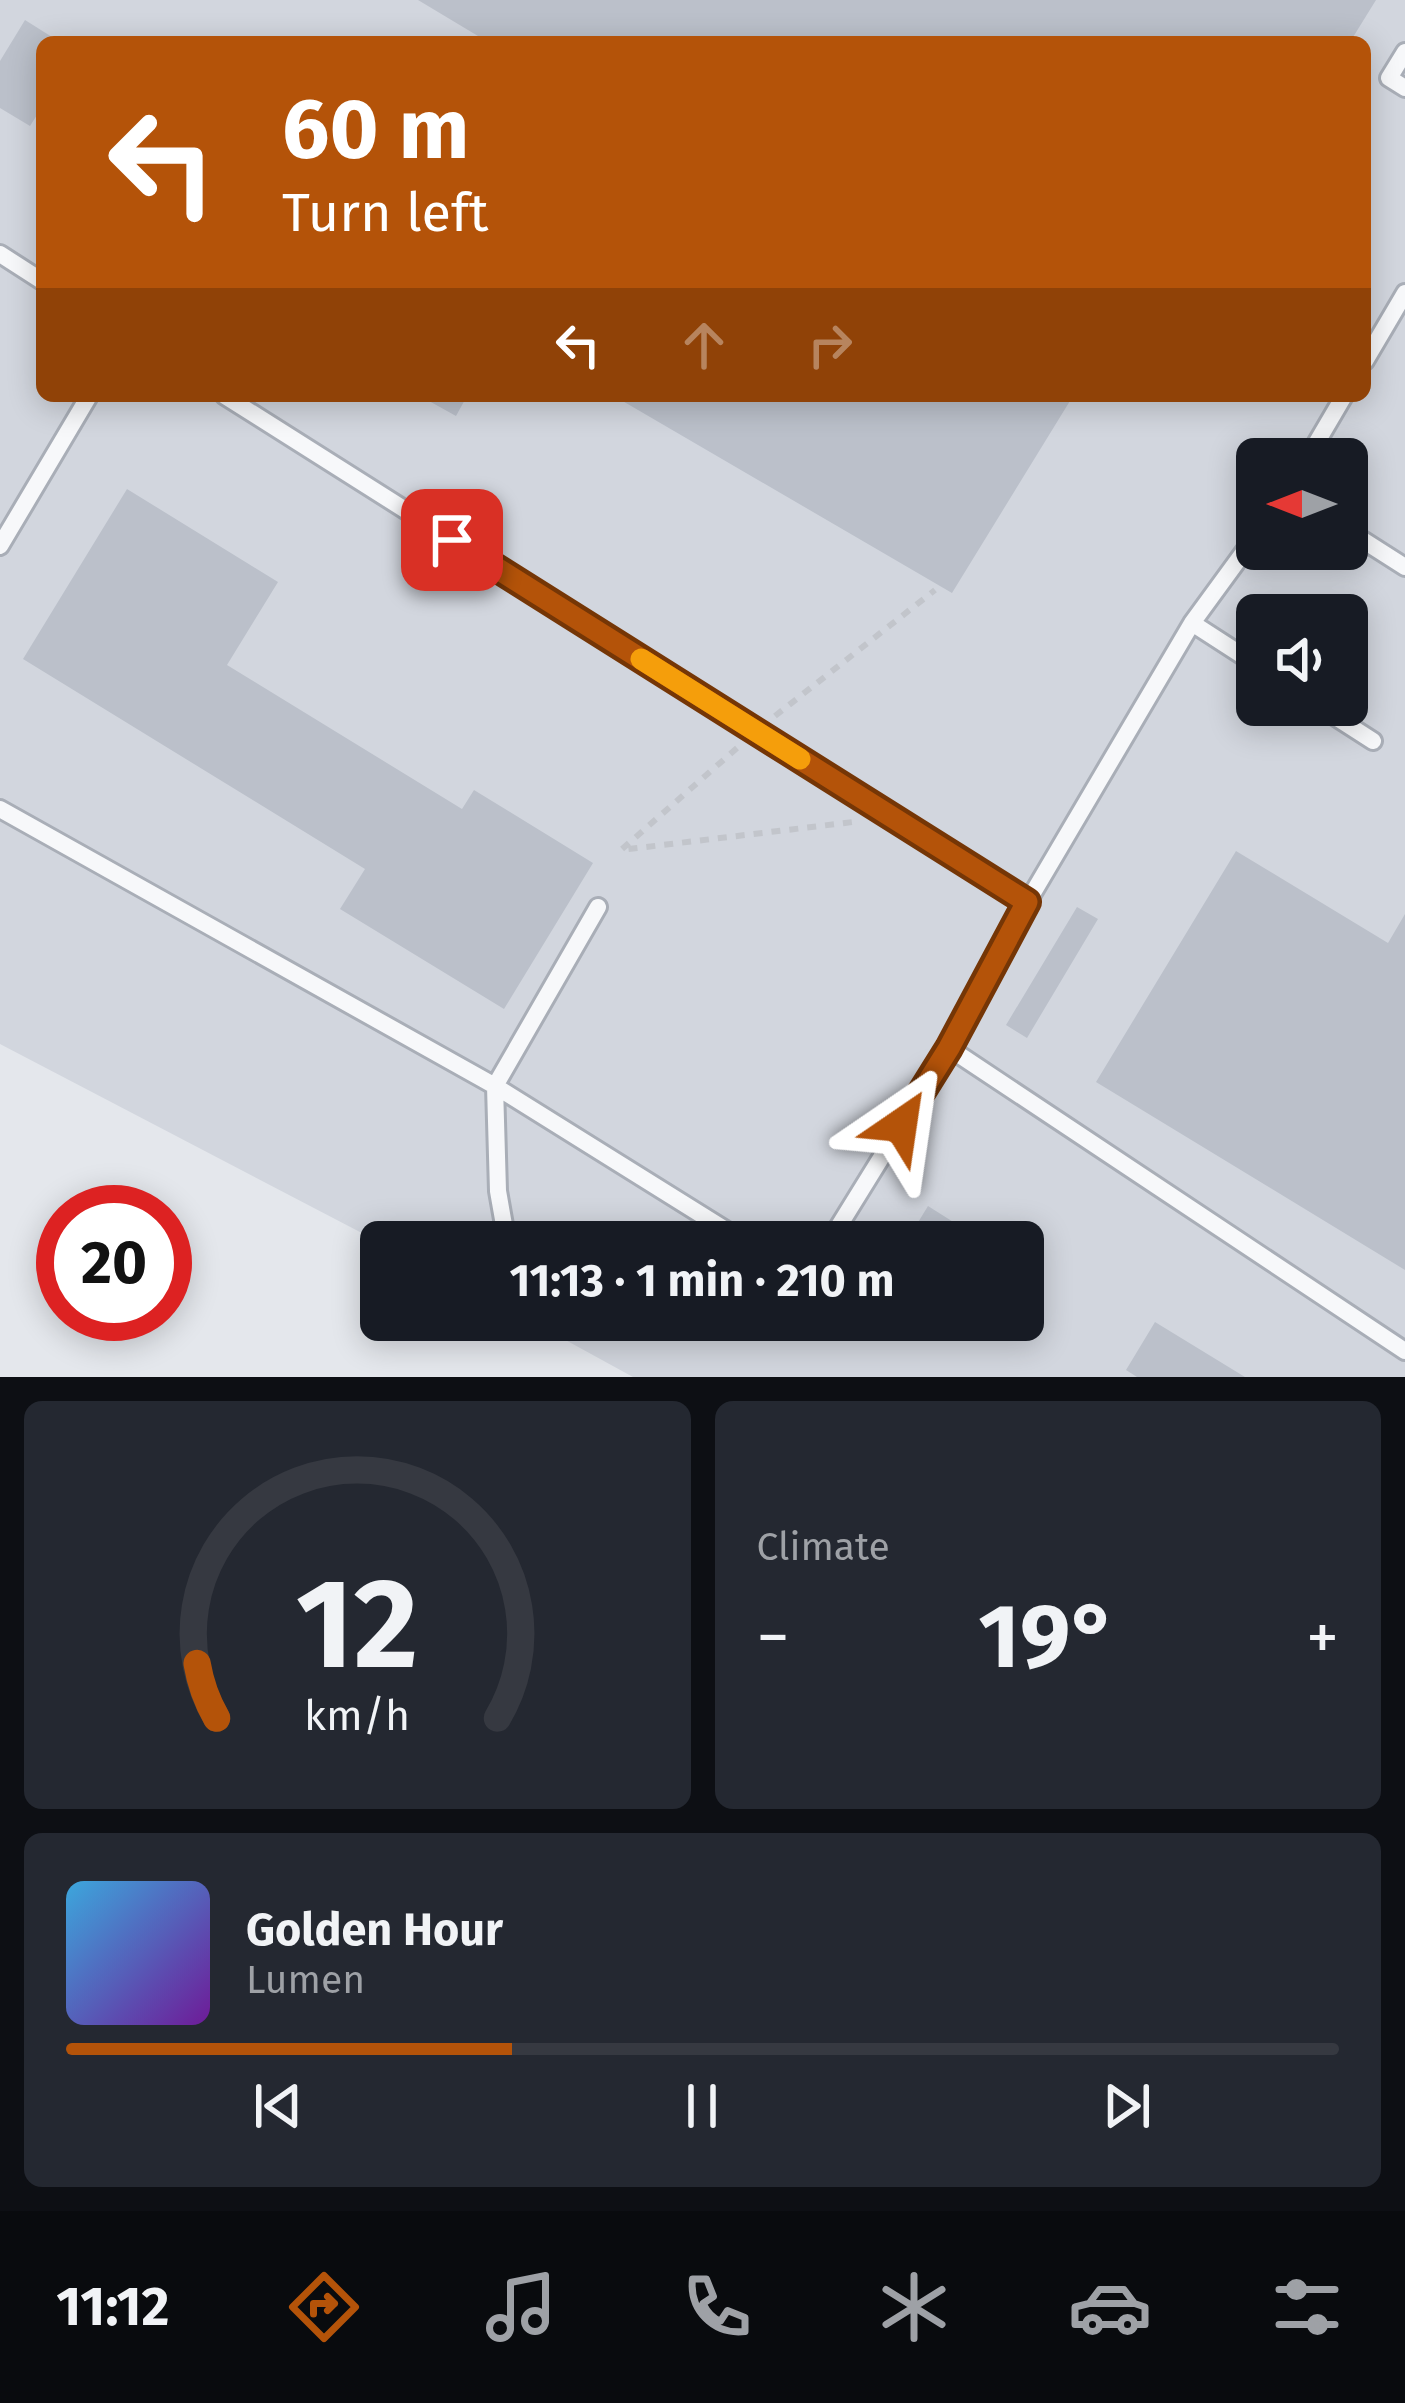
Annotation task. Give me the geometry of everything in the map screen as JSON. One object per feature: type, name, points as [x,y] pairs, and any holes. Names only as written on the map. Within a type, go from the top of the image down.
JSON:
[{"type":"lane","points":[[1405,52],[1389,78],[1405,88]]},
{"type":"lane","points":[[0,254],[36,276]]},
{"type":"lane","points":[[1371,351],[1404,296]]},
{"type":"lane","points":[[0,546],[85,402]]},
{"type":"lane","points":[[235,402],[1027,902]]},
{"type":"lane","points":[[1319,438],[1340,402]]},
{"type":"lane","points":[[1368,543],[1405,567]]},
{"type":"lane","points":[[842,1221],[949,1048],[1027,902],[1192,623],[1236,563]]},
{"type":"lane","points":[[1192,623],[1236,651]]},
{"type":"lane","points":[[1350,726],[1373,741]]},
{"type":"lane","points":[[0,809],[495,1086],[711,1221]]},
{"type":"lane","points":[[504,1221],[495,1086],[598,907]]},
{"type":"lane","points":[[949,1048],[1405,1351]]},
{"type":"shaded area","points":[[0,0],[1405,0],[1405,1377],[633,1377],[567,1341],[1044,1341],[1044,1221],[360,1221],[360,1232],[0,1044]]},
{"type":"building","points":[[418,0],[1376,0],[1354,36],[478,36]]},
{"type":"building","points":[[25,20],[50,36],[36,36],[36,116],[30,126],[0,108],[0,61]]},
{"type":"building","points":[[431,402],[464,402],[456,416]]},
{"type":"building","points":[[624,402],[1069,402],[952,593]]},
{"type":"building","points":[[127,489],[278,582],[227,665],[462,809],[474,790],[593,863],[504,1009],[340,909],[365,869],[23,659]]},
{"type":"building","points":[[1236,851],[1388,943],[1405,914],[1405,1270],[1096,1082]]},
{"type":"building","points":[[1077,907],[1098,919],[1027,1038],[1006,1025]]},
{"type":"building","points":[[928,1206],[952,1221],[919,1221]]},
{"type":"building","points":[[1155,1322],[1245,1377],[1137,1377],[1126,1370]]},
{"type":"slow traffic","points":[[641,659],[800,759]]},
{"type":"route","points":[[452,540],[1027,902],[949,1048],[901,1125]]}]
